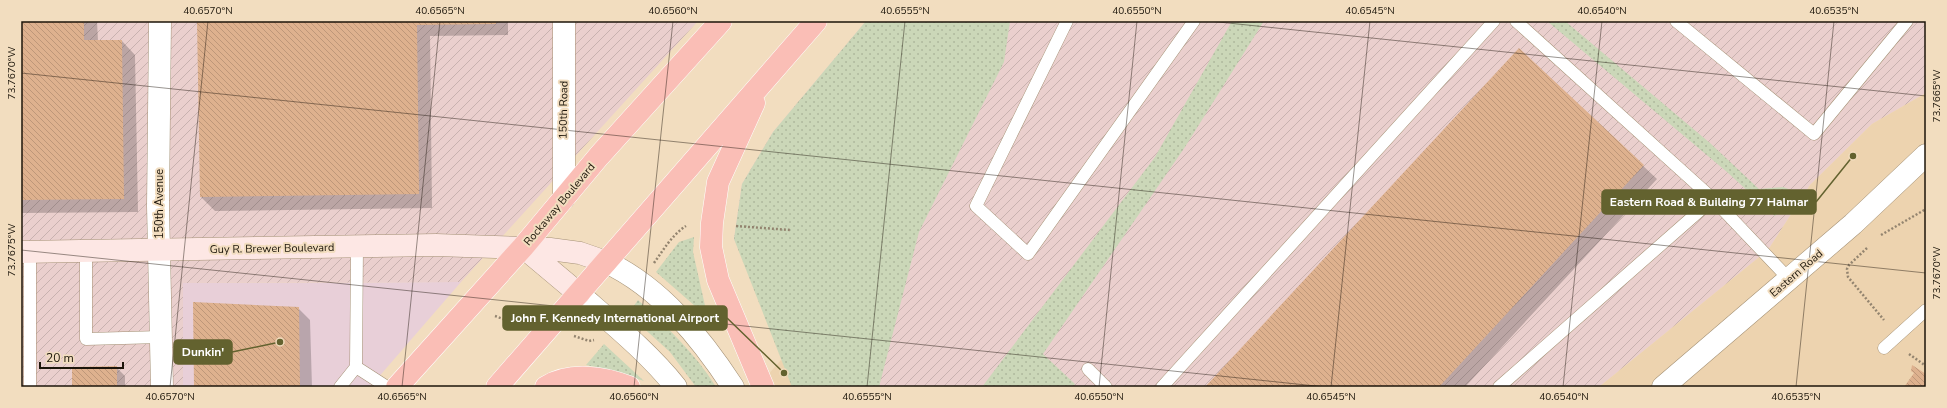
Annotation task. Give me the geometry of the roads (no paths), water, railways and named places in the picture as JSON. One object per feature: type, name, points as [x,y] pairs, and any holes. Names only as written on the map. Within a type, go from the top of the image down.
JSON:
[{"type":"highway","name":"Rockaway Boulevard","points":[[397,387],[523,247],[564,198],[721,21]]},
{"type":"highway","points":[[497,387],[816,21]]},
{"type":"highway","points":[[763,387],[718,280],[711,247],[712,223],[718,182],[764,81]]},
{"type":"highway","points":[[546,387],[565,379],[578,378],[610,382],[629,387]]},
{"type":"main road","name":"Guy R. Brewer Boulevard","points":[[25,252],[436,246],[523,247],[575,252],[606,262]]},
{"type":"main road","points":[[523,247],[579,294]]},
{"type":"street","name":"150th Avenue","points":[[160,21],[159,250],[162,387]]},
{"type":"street","name":"150th Road","points":[[564,21],[564,198]]},
{"type":"street","name":"Eastern Road","points":[[1663,387],[1853,224],[1926,155]]},
{"type":"street","points":[[606,262],[633,276],[668,306],[709,351],[733,387]]},
{"type":"street","points":[[579,294],[639,347],[666,374],[676,387]]},
{"type":"lane","points":[[1067,21],[976,206],[1028,254],[1194,21]]},
{"type":"lane","points":[[1162,387],[1494,21]]},
{"type":"lane","points":[[1516,21],[1713,199],[1789,279]]},
{"type":"lane","points":[[1676,21],[1814,134],[1907,21]]},
{"type":"lane","points":[[1499,387],[1713,199]]},
{"type":"lane","points":[[340,387],[356,367],[357,247]]},
{"type":"lane","points":[[86,251],[86,339],[161,337]]},
{"type":"lane","points":[[25,252],[30,387]]},
{"type":"lane","points":[[1884,348],[1926,310]]},
{"type":"lane","points":[[356,367],[387,387]]},
{"type":"lane","points":[[1088,370],[1106,387]]},
{"type":"place","name":"Eastern Road & Building 77 Halmar","points":[[1853,156]]},
{"type":"place","name":"Dunkin'","points":[[280,342]]},
{"type":"place","name":"John F. Kennedy International Airport","points":[[784,373]]}]
